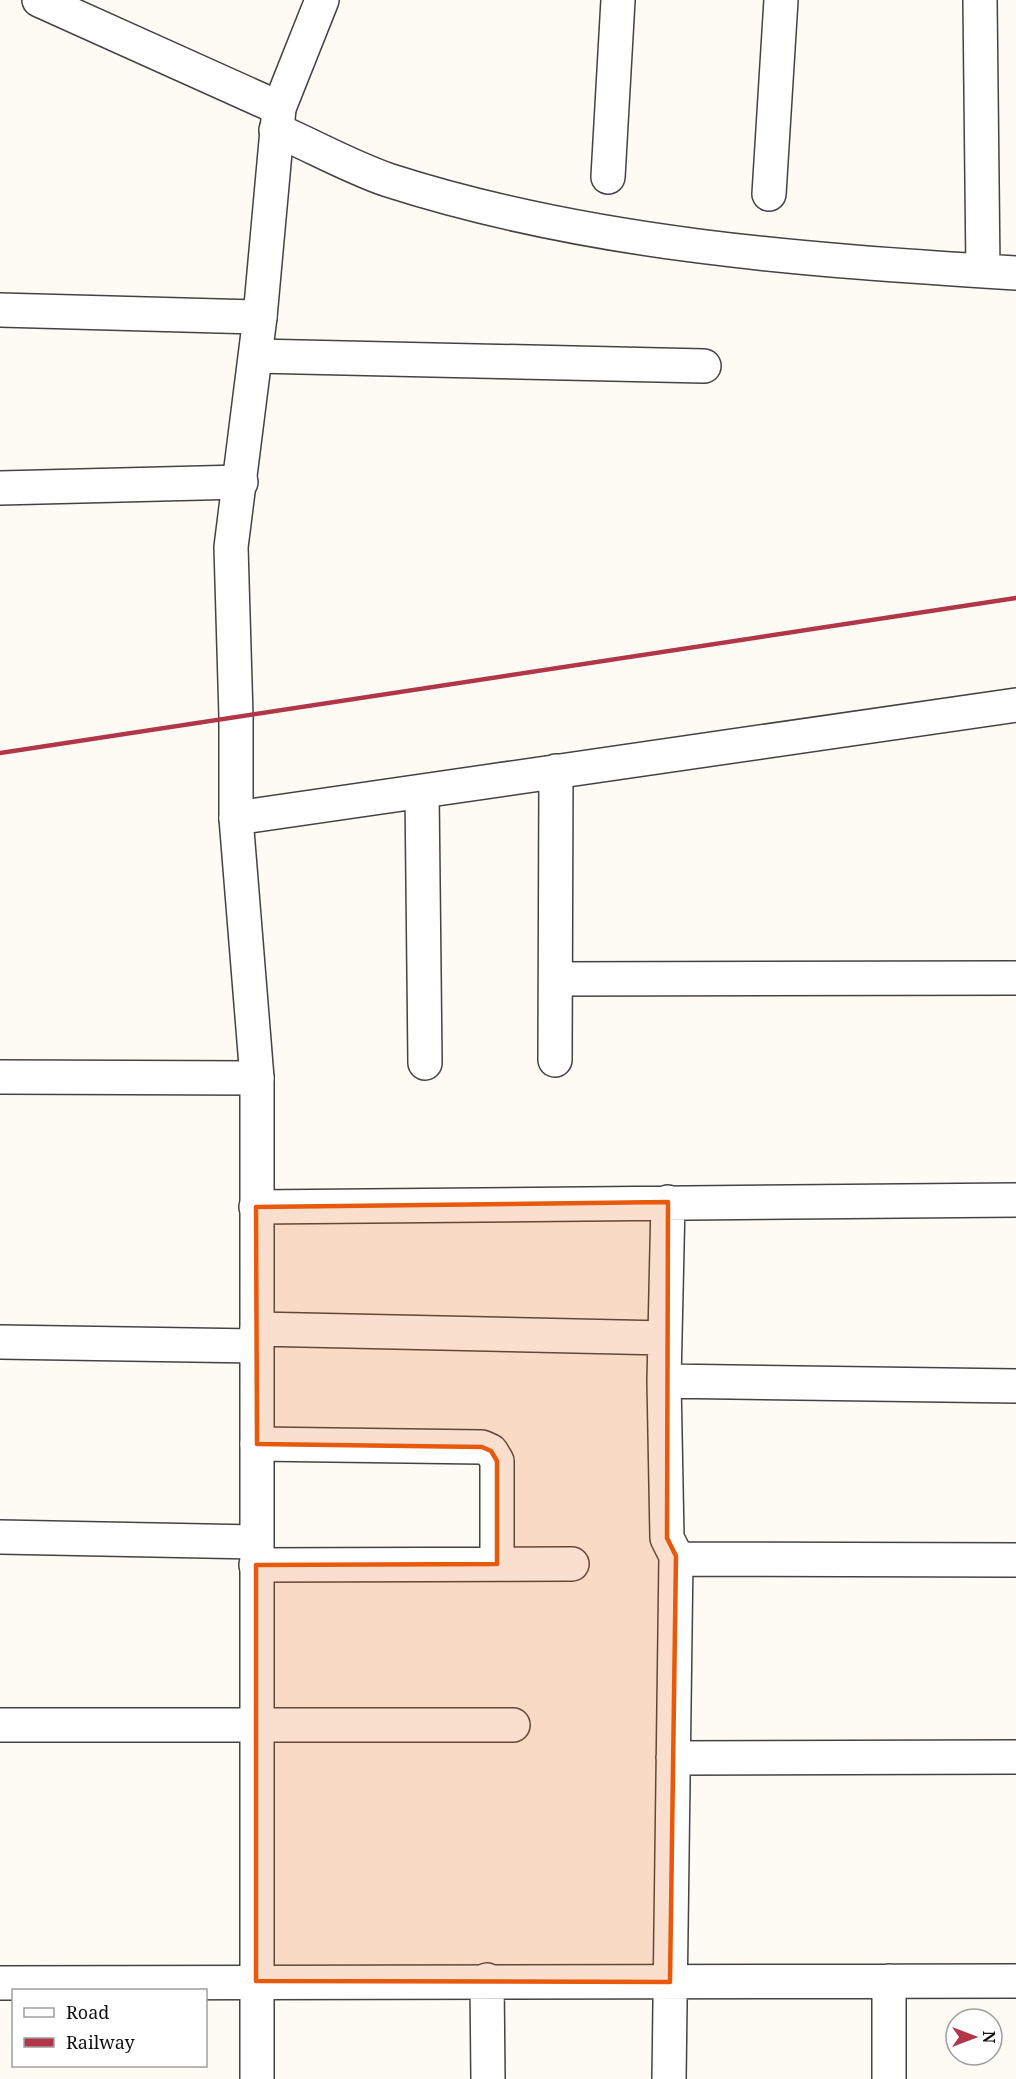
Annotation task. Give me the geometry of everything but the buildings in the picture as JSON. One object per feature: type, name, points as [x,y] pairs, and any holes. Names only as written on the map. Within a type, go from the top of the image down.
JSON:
[{"type":"street","points":[[39,0],[277,119],[386,179],[501,212],[737,252],[1016,273]]},
{"type":"street","points":[[257,2079],[257,1078],[236,818],[236,717],[231,547],[256,356],[277,119],[322,0]]},
{"type":"street","points":[[608,177],[618,0]]},
{"type":"street","points":[[770,194],[781,0]]},
{"type":"street","points":[[980,0],[983,271]]},
{"type":"street","points":[[0,310],[260,317]]},
{"type":"street","points":[[256,356],[704,366]]},
{"type":"street","points":[[0,488],[240,482]]},
{"type":"street","points":[[236,818],[1016,705]]},
{"type":"street","points":[[555,1060],[556,771]]},
{"type":"street","points":[[422,791],[425,1063]]},
{"type":"street","points":[[556,979],[1016,978]]},
{"type":"street","points":[[0,1077],[257,1078]]},
{"type":"street","points":[[256,1208],[1016,1200]]},
{"type":"street","points":[[668,1202],[664,1381],[667,1538],[676,1556],[669,2079]]},
{"type":"street","points":[[0,1342],[257,1338],[665,1338]]},
{"type":"street","points":[[664,1381],[1016,1386]]},
{"type":"street","points":[[257,1443],[482,1446],[492,1451],[497,1461],[497,1564]]},
{"type":"street","points":[[0,1537],[256,1554],[497,1564],[572,1564]]},
{"type":"street","points":[[676,1556],[686,1559],[1016,1560]]},
{"type":"street","points":[[0,1725],[513,1725]]},
{"type":"street","points":[[673,1758],[1016,1757]]},
{"type":"street","points":[[487,1980],[488,2079]]},
{"type":"street","points":[[0,1983],[487,1980],[1016,1981]]},
{"type":"street","points":[[889,1982],[889,2079]]},
{"type":"highlighted area","points":[[668,1202],[667,1538],[676,1556],[670,1982],[256,1981],[256,1565],[497,1564],[497,1461],[491,1451],[482,1447],[257,1444],[256,1207]]},
{"type":"railway","points":[[0,753],[1016,598]]}]
